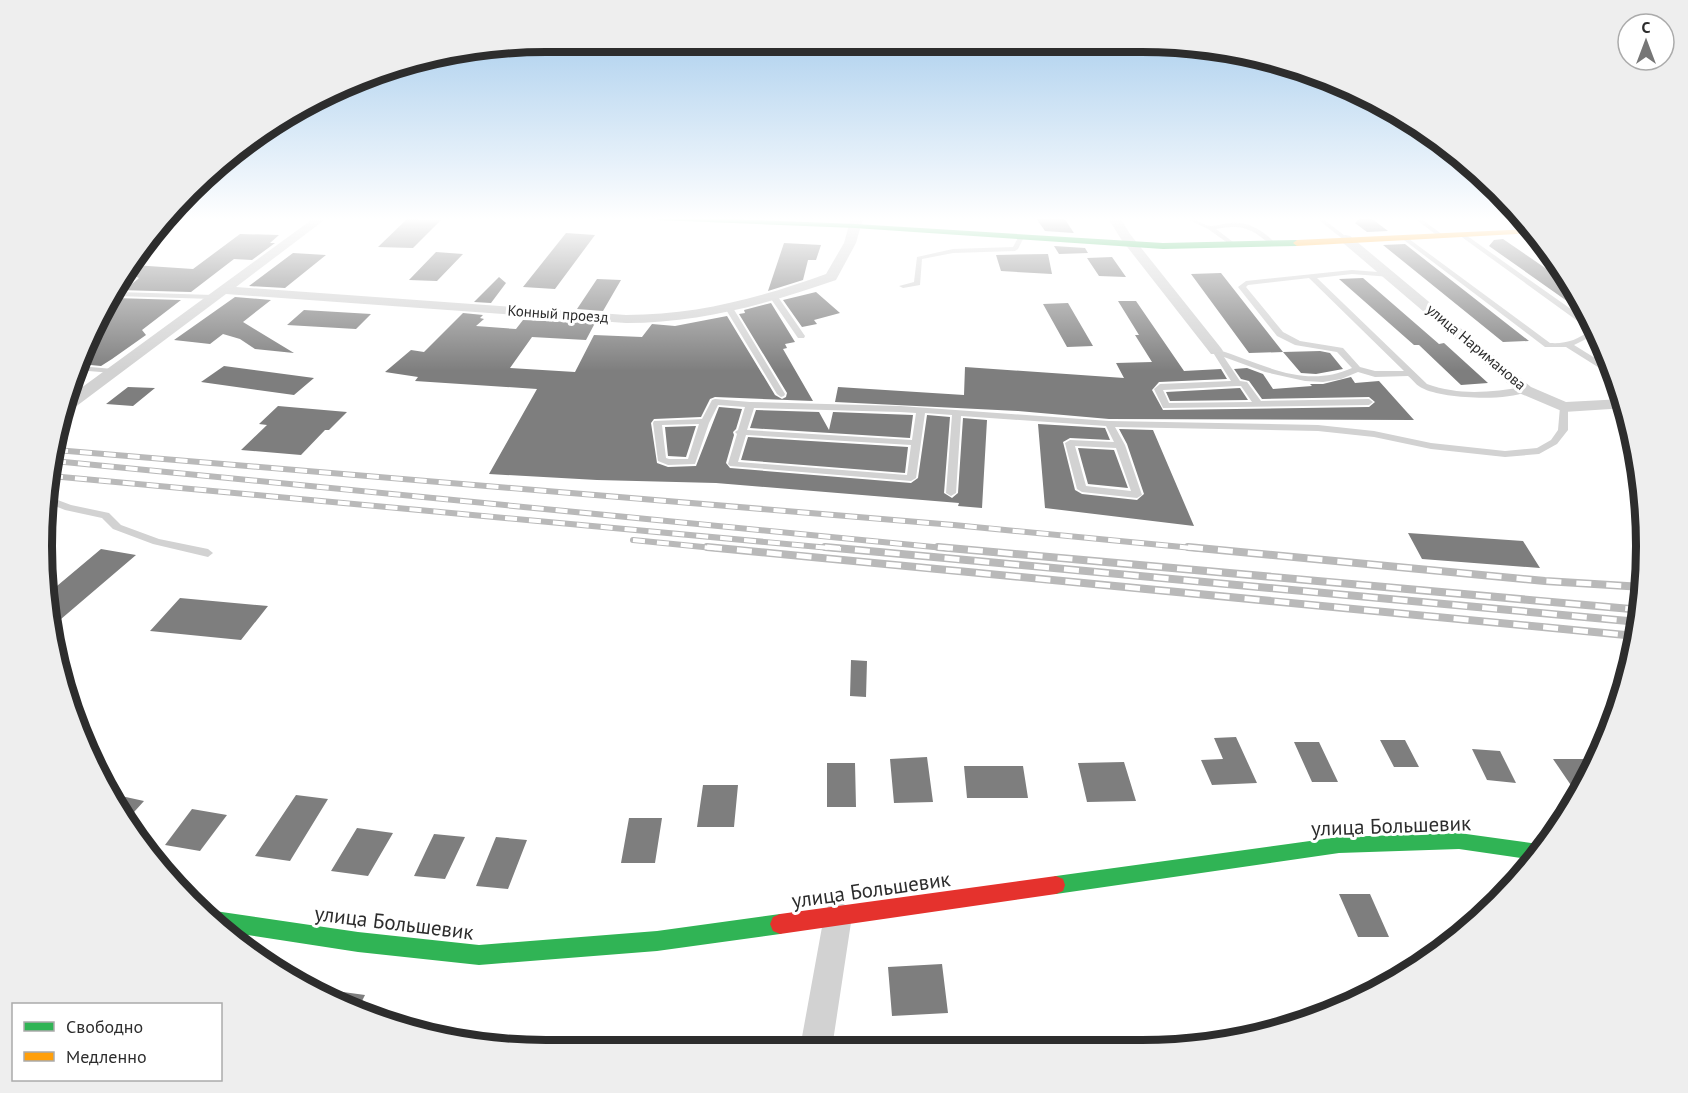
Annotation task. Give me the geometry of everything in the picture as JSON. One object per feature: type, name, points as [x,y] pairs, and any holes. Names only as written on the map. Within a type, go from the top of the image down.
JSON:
[{"type":"street","points":[[75,399],[251,269]]},
{"type":"street","name":"Конный проезд","points":[[218,293],[626,319],[674,318],[729,308],[773,296],[831,277],[835,269]]},
{"type":"street","points":[[1152,269],[1216,351]]},
{"type":"street","name":"улица Нариманова","points":[[1383,269],[1526,390],[1564,406],[1614,404]]},
{"type":"street","name":"улица Большевик","points":[[226,922],[358,942],[479,955],[657,941],[1339,844],[1459,841],[1530,851]]},
{"type":"street","points":[[817,1040],[838,916]]},
{"type":"lane","points":[[903,286],[917,283],[918,269]]},
{"type":"lane","points":[[1446,269],[1548,345],[1568,345],[1589,336]]},
{"type":"lane","points":[[1509,269],[1581,321]]},
{"type":"lane","points":[[1391,275],[1352,272],[1260,280],[1246,283],[1242,287],[1280,334],[1298,343],[1340,350],[1357,369],[1375,374],[1409,373]]},
{"type":"lane","points":[[1311,276],[1424,386],[1442,393],[1462,396],[1526,390]]},
{"type":"lane","points":[[122,294],[218,293]]},
{"type":"lane","points":[[773,296],[801,336]]},
{"type":"lane","points":[[729,308],[781,394]]},
{"type":"lane","points":[[1568,345],[1601,365]]},
{"type":"lane","points":[[1216,351],[1281,374],[1309,379],[1345,377],[1357,369]]},
{"type":"lane","points":[[1216,351],[1237,383]]},
{"type":"lane","points":[[86,369],[113,371]]},
{"type":"lane","points":[[1258,404],[1244,384],[1162,386],[1158,389],[1166,406],[1369,402]]},
{"type":"lane","points":[[706,421],[657,423],[661,459],[668,462],[692,462],[715,402],[957,413],[1109,424],[1318,428],[1374,434],[1431,446],[1505,454],[1539,451],[1554,442],[1563,430],[1564,406]]},
{"type":"lane","points":[[750,405],[740,432],[733,464],[911,478],[921,411]]},
{"type":"lane","points":[[951,493],[957,413]]},
{"type":"lane","points":[[1109,424],[1120,445],[1137,495],[1082,489],[1070,443],[1120,445]]},
{"type":"lane","points":[[740,432],[916,443]]},
{"type":"lane","points":[[55,503],[69,508],[105,515],[117,527],[157,542],[208,553]]},
{"type":"building","points":[[138,269],[221,269],[191,292],[125,290],[139,278],[134,276]]},
{"type":"building","points":[[272,269],[309,269],[285,288],[249,286]]},
{"type":"building","points":[[420,269],[449,269],[437,281],[409,280]]},
{"type":"building","points":[[537,269],[570,269],[555,289],[523,287]]},
{"type":"building","points":[[775,269],[806,269],[803,280],[768,291]]},
{"type":"building","points":[[1000,269],[1051,269],[1052,274],[1001,271]]},
{"type":"building","points":[[1094,269],[1120,269],[1126,277],[1099,276]]},
{"type":"building","points":[[1413,269],[1437,269],[1529,341],[1503,342]]},
{"type":"building","points":[[1522,269],[1547,269],[1553,273],[1571,304]]},
{"type":"building","points":[[1221,273],[1283,352],[1249,353],[1191,274]]},
{"type":"building","points":[[499,277],[506,283],[491,303],[474,302]]},
{"type":"building","points":[[1363,278],[1439,344],[1444,343],[1488,383],[1461,385],[1419,345],[1414,345],[1339,279]]},
{"type":"building","points":[[597,279],[621,280],[603,311],[577,309]]},
{"type":"building","points":[[816,292],[840,313],[814,320],[817,324],[802,327],[783,300]]},
{"type":"building","points":[[235,297],[271,300],[243,322],[294,353],[255,349],[240,339],[223,334],[210,344],[174,340]]},
{"type":"building","points":[[120,298],[181,300],[142,330],[146,335],[101,366],[87,365],[103,328]]},
{"type":"building","points":[[1118,301],[1136,301],[1184,371],[1221,369],[1227,379],[1159,382],[1152,390],[1163,410],[1369,407],[1375,402],[1369,397],[1262,399],[1249,381],[1241,379],[1234,369],[1247,368],[1263,374],[1273,389],[1312,386],[1310,384],[1323,384],[1351,377],[1355,383],[1379,381],[1414,420],[1109,419],[1018,411],[835,402],[838,387],[964,395],[965,367],[1124,378],[1116,363],[1152,362]]},
{"type":"building","points":[[771,303],[795,342],[785,344],[787,348],[783,349],[813,401],[715,397],[710,399],[701,417],[654,419],[651,423],[657,463],[668,467],[696,466],[719,407],[742,409],[733,432],[726,463],[730,468],[911,483],[918,478],[927,415],[950,417],[944,493],[952,498],[958,493],[963,418],[987,420],[982,508],[958,506],[959,503],[716,483],[489,474],[537,389],[415,381],[418,377],[385,372],[411,350],[424,352],[463,313],[483,315],[480,318],[484,319],[476,326],[516,329],[523,320],[595,323],[586,340],[532,337],[510,368],[575,372],[594,335],[642,337],[652,324],[675,326],[727,316],[775,395],[782,399],[787,393],[739,314],[745,313],[744,310]]},
{"type":"building","points":[[1068,303],[1093,346],[1067,347],[1043,304]]},
{"type":"building","points":[[304,310],[371,314],[356,329],[287,325]]},
{"type":"building","points":[[1283,352],[1330,353],[1343,369],[1316,374],[1301,373]]},
{"type":"building","points":[[224,366],[314,378],[294,395],[201,382]]},
{"type":"building","points":[[128,387],[155,388],[133,406],[106,404]]},
{"type":"building","points":[[1240,388],[1248,400],[1170,401],[1166,392]]},
{"type":"building","points":[[278,406],[347,412],[329,430],[325,430],[301,455],[241,450],[267,425],[259,424]]},
{"type":"building","points":[[756,410],[819,412],[829,430],[833,412],[913,415],[910,438],[750,428]]},
{"type":"building","points":[[1038,424],[1105,428],[1110,440],[1070,438],[1063,442],[1075,490],[1082,494],[1137,500],[1144,494],[1127,444],[1119,429],[1153,430],[1194,526],[1045,508]]},
{"type":"building","points":[[696,426],[686,457],[668,456],[665,427]]},
{"type":"building","points":[[748,437],[908,447],[905,473],[741,460]]},
{"type":"building","points":[[1078,448],[1114,450],[1128,488],[1088,484]]},
{"type":"building","points":[[1408,533],[1523,541],[1540,568],[1422,559]]},
{"type":"building","points":[[101,549],[136,555],[59,621],[55,588]]},
{"type":"building","points":[[180,598],[268,606],[241,640],[150,631]]},
{"type":"building","points":[[851,660],[867,661],[866,697],[850,696]]},
{"type":"building","points":[[1236,737],[1257,783],[1212,785],[1201,760],[1223,759],[1214,738]]},
{"type":"building","points":[[1380,740],[1405,740],[1419,767],[1394,767]]},
{"type":"building","points":[[1294,742],[1319,742],[1338,782],[1312,782]]},
{"type":"building","points":[[1472,749],[1500,751],[1516,783],[1487,780]]},
{"type":"building","points":[[927,757],[933,802],[894,803],[890,759]]},
{"type":"building","points":[[1553,759],[1588,759],[1573,788]]},
{"type":"building","points":[[1124,762],[1136,801],[1087,802],[1078,763]]},
{"type":"building","points":[[827,763],[855,763],[856,807],[827,807]]},
{"type":"building","points":[[964,766],[1023,766],[1028,798],[967,798]]},
{"type":"building","points":[[703,785],[738,785],[734,827],[697,827]]},
{"type":"building","points":[[296,795],[328,799],[290,861],[255,856]]},
{"type":"building","points":[[120,796],[144,801],[132,814]]},
{"type":"building","points":[[192,809],[227,815],[200,851],[165,845]]},
{"type":"building","points":[[629,818],[662,818],[655,863],[621,863]]},
{"type":"building","points":[[357,828],[393,833],[368,876],[331,871]]},
{"type":"building","points":[[434,834],[465,837],[445,879],[414,876]]},
{"type":"building","points":[[496,837],[527,840],[508,889],[476,886]]},
{"type":"building","points":[[1339,894],[1370,894],[1389,937],[1358,937]]},
{"type":"building","points":[[942,964],[948,1013],[892,1016],[888,967]]},
{"type":"building","points":[[328,990],[365,995],[360,1004]]},
{"type":"railway","points":[[62,450],[954,525],[1203,549]]},
{"type":"railway","points":[[60,462],[954,549]]},
{"type":"railway","points":[[58,477],[841,549]]},
{"type":"railway","points":[[633,540],[723,549]]},
{"type":"railway","points":[[707,547],[1627,635]]},
{"type":"railway","points":[[825,547],[1629,621]]},
{"type":"railway","points":[[938,547],[1631,609]]},
{"type":"railway","points":[[1188,547],[1545,581],[1633,586]]},
{"type":"traffic: fast","points":[[1056,885],[1339,845],[1459,841],[1530,851]]},
{"type":"traffic: fast","points":[[226,922],[358,942],[479,955],[657,941],[780,924]]},
{"type":"traffic: jam","points":[[780,924],[1056,885]]}]
